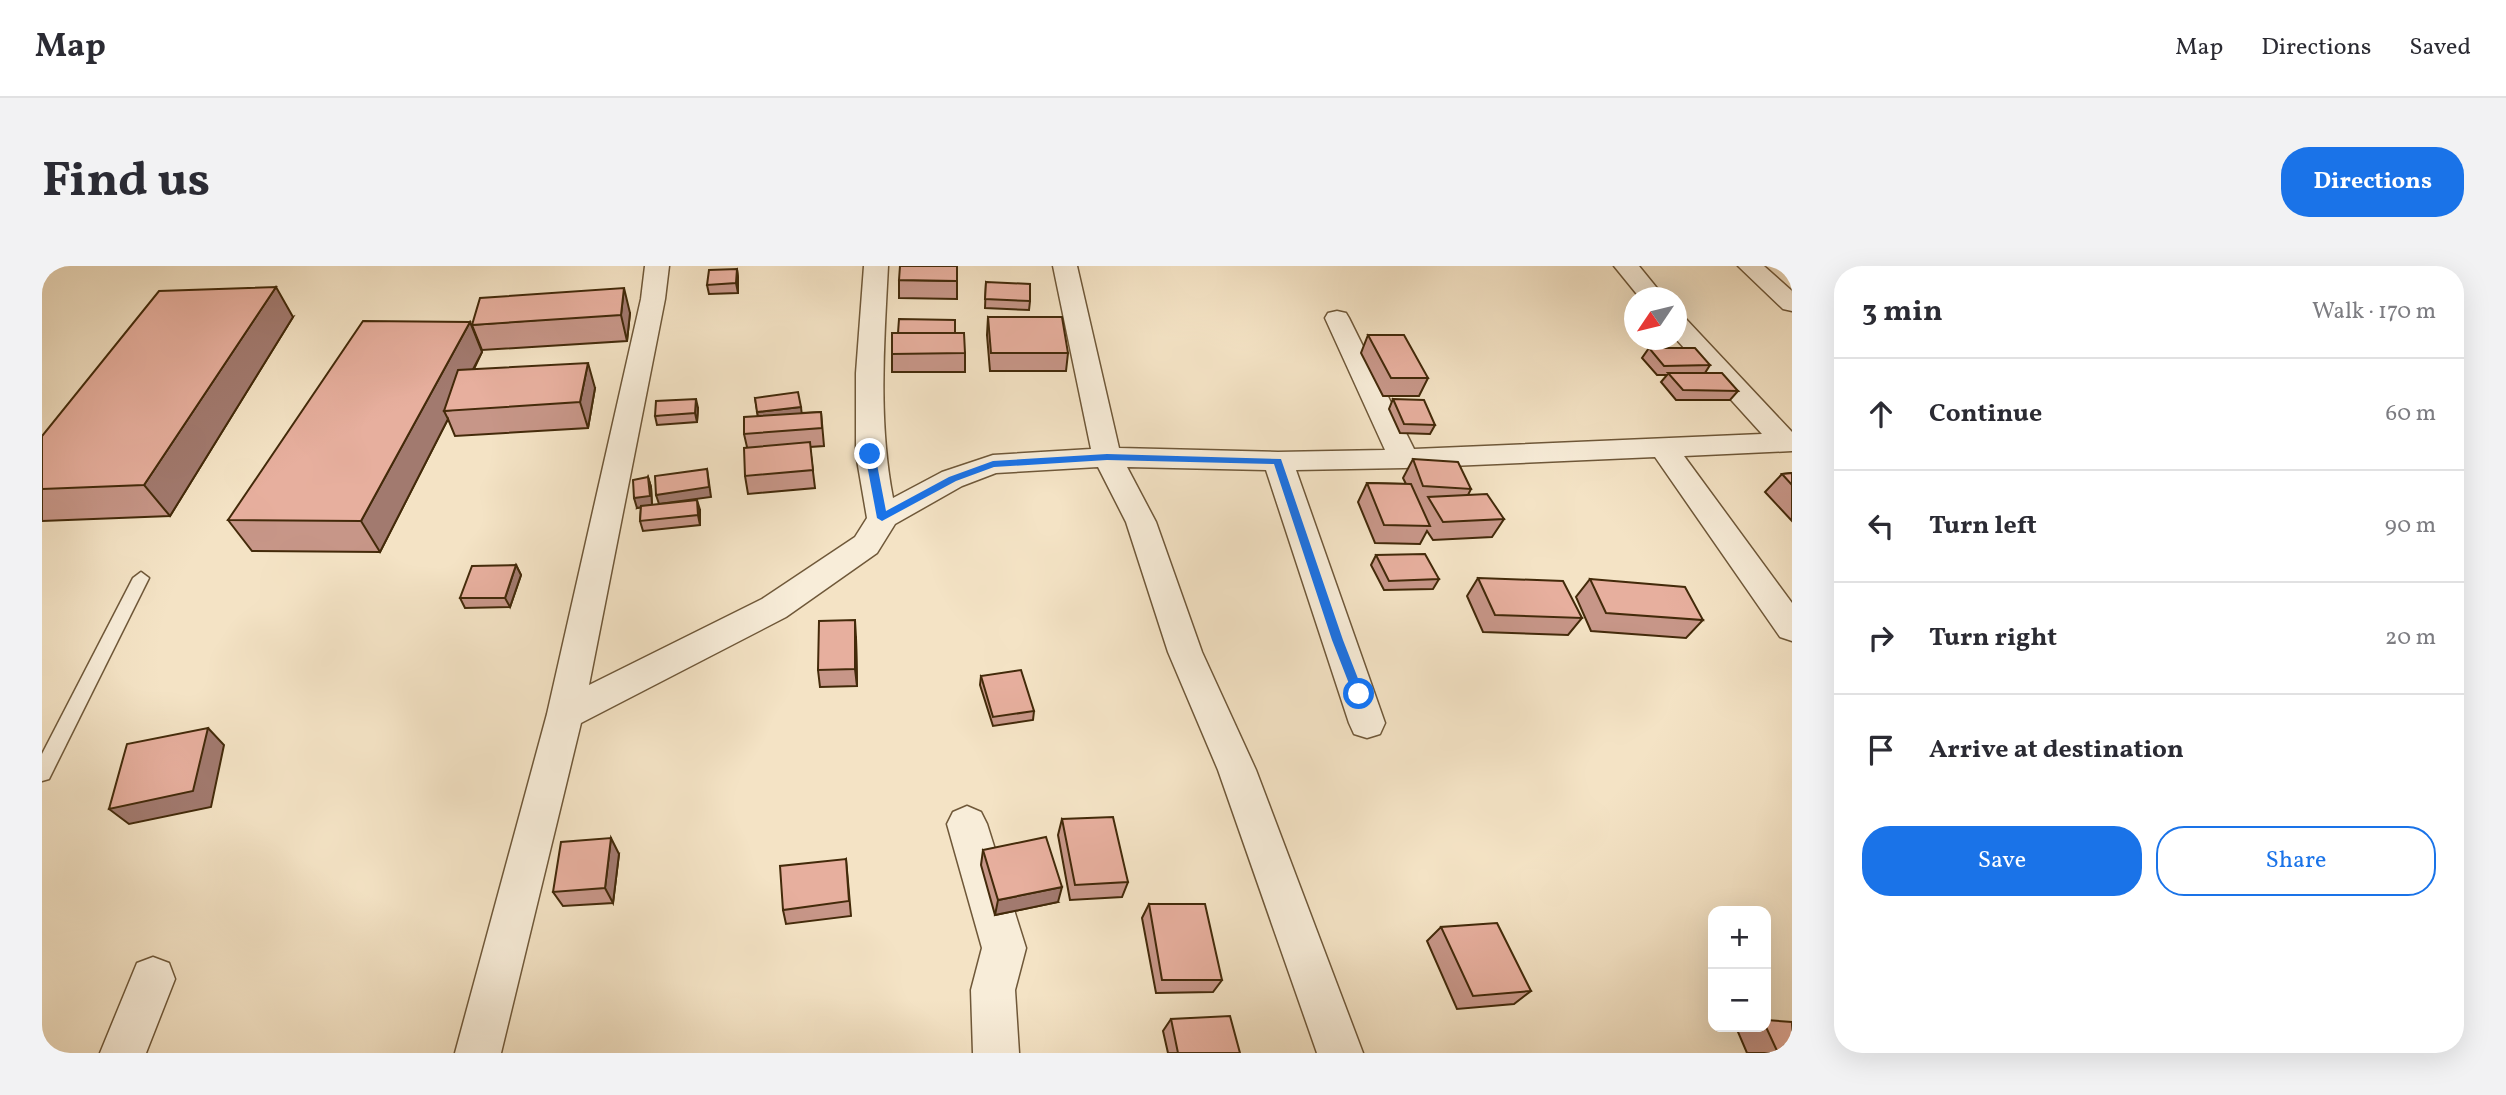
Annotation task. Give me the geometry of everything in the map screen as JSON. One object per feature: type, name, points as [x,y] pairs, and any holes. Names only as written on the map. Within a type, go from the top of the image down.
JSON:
[{"type":"street","points":[[478,1053],[565,714],[653,299],[657,266]]},
{"type":"street","points":[[565,714],[774,608],[866,545],[876,533],[882,518],[870,454],[869,373],[876,266]]},
{"type":"street","points":[[1065,266],[1107,457],[1141,522],[1185,652],[1237,770],[1340,1053]]},
{"type":"street","points":[[1626,266],[1644,287]]},
{"type":"street","points":[[1756,272],[1792,278]]},
{"type":"street","points":[[1756,272],[1792,304]]},
{"type":"street","points":[[1337,318],[1404,459]]},
{"type":"street","points":[[1687,335],[1789,442]]},
{"type":"street","points":[[882,518],[952,479],[993,464],[1107,457],[1278,461],[1404,459],[1789,442]]},
{"type":"street","points":[[1662,446],[1792,628]]},
{"type":"street","points":[[1278,461],[1367,723]]},
{"type":"street","points":[[967,824],[1003,948],[1003,960],[993,990],[996,1053]]},
{"type":"street","points":[[123,1053],[153,979]]},
{"type":"lane","points":[[42,773],[141,578]]},
{"type":"building","points":[[900,266],[957,266],[957,281],[899,280]]},
{"type":"building","points":[[737,269],[736,283],[707,285],[709,270]]},
{"type":"building","points":[[986,282],[1030,284],[1030,301],[985,299]]},
{"type":"building","points":[[276,287],[144,485],[42,489],[42,436],[159,291]]},
{"type":"building","points":[[624,288],[621,315],[472,325],[480,298]]},
{"type":"building","points":[[988,317],[1062,317],[1068,353],[991,353]]},
{"type":"building","points":[[899,319],[955,320],[955,333],[898,333]]},
{"type":"building","points":[[363,321],[470,322],[361,521],[228,520]]},
{"type":"building","points":[[892,333],[964,333],[965,353],[892,354]]},
{"type":"building","points":[[1368,335],[1404,335],[1428,378],[1391,378]]},
{"type":"building","points":[[1695,348],[1710,365],[1664,366],[1651,350]]},
{"type":"building","points":[[588,363],[580,402],[444,411],[458,370]]},
{"type":"building","points":[[1668,373],[1722,373],[1738,391],[1683,390]]},
{"type":"building","points":[[798,392],[801,407],[757,412],[755,398]]},
{"type":"building","points":[[696,399],[695,413],[655,416],[656,401]]},
{"type":"building","points":[[1393,399],[1424,400],[1435,425],[1404,424]]},
{"type":"building","points":[[821,412],[822,428],[744,434],[744,417]]},
{"type":"building","points":[[810,442],[813,470],[745,476],[744,448]]},
{"type":"building","points":[[1413,459],[1458,462],[1471,489],[1423,486]]},
{"type":"building","points":[[707,469],[709,487],[656,495],[655,476]]},
{"type":"building","points":[[1792,473],[1792,485],[1782,474]]},
{"type":"building","points":[[648,477],[650,496],[634,498],[633,480]]},
{"type":"building","points":[[1367,483],[1411,484],[1430,526],[1384,525]]},
{"type":"building","points":[[1487,494],[1504,519],[1443,522],[1428,497]]},
{"type":"building","points":[[697,500],[698,515],[640,521],[641,506]]},
{"type":"building","points":[[1425,554],[1439,579],[1389,581],[1376,555]]},
{"type":"building","points":[[516,565],[505,598],[460,598],[472,566]]},
{"type":"building","points":[[1478,578],[1563,581],[1582,618],[1495,615]]},
{"type":"building","points":[[1590,579],[1685,587],[1703,620],[1606,613]]},
{"type":"building","points":[[855,620],[855,669],[818,670],[819,621]]},
{"type":"building","points":[[1021,670],[1034,711],[993,717],[981,676]]},
{"type":"building","points":[[208,728],[193,791],[109,809],[127,744]]},
{"type":"building","points":[[1113,817],[1128,882],[1075,885],[1062,819]]},
{"type":"building","points":[[1046,837],[1062,887],[998,900],[983,850]]},
{"type":"building","points":[[611,838],[605,888],[553,892],[561,842]]},
{"type":"building","points":[[846,859],[849,901],[783,910],[780,866]]},
{"type":"building","points":[[1149,904],[1205,904],[1222,980],[1162,980]]},
{"type":"building","points":[[1497,923],[1531,991],[1473,996],[1441,927]]},
{"type":"building","points":[[1230,1016],[1240,1053],[1178,1053],[1171,1019]]},
{"type":"building","points":[[1771,1020],[1792,1022],[1792,1053],[1778,1053],[1768,1032],[1771,1032]]},
{"type":"route","points":[[870,454],[882,518],[952,479],[993,464],[1107,457],[1278,461],[1338,640],[1359,694]]}]
